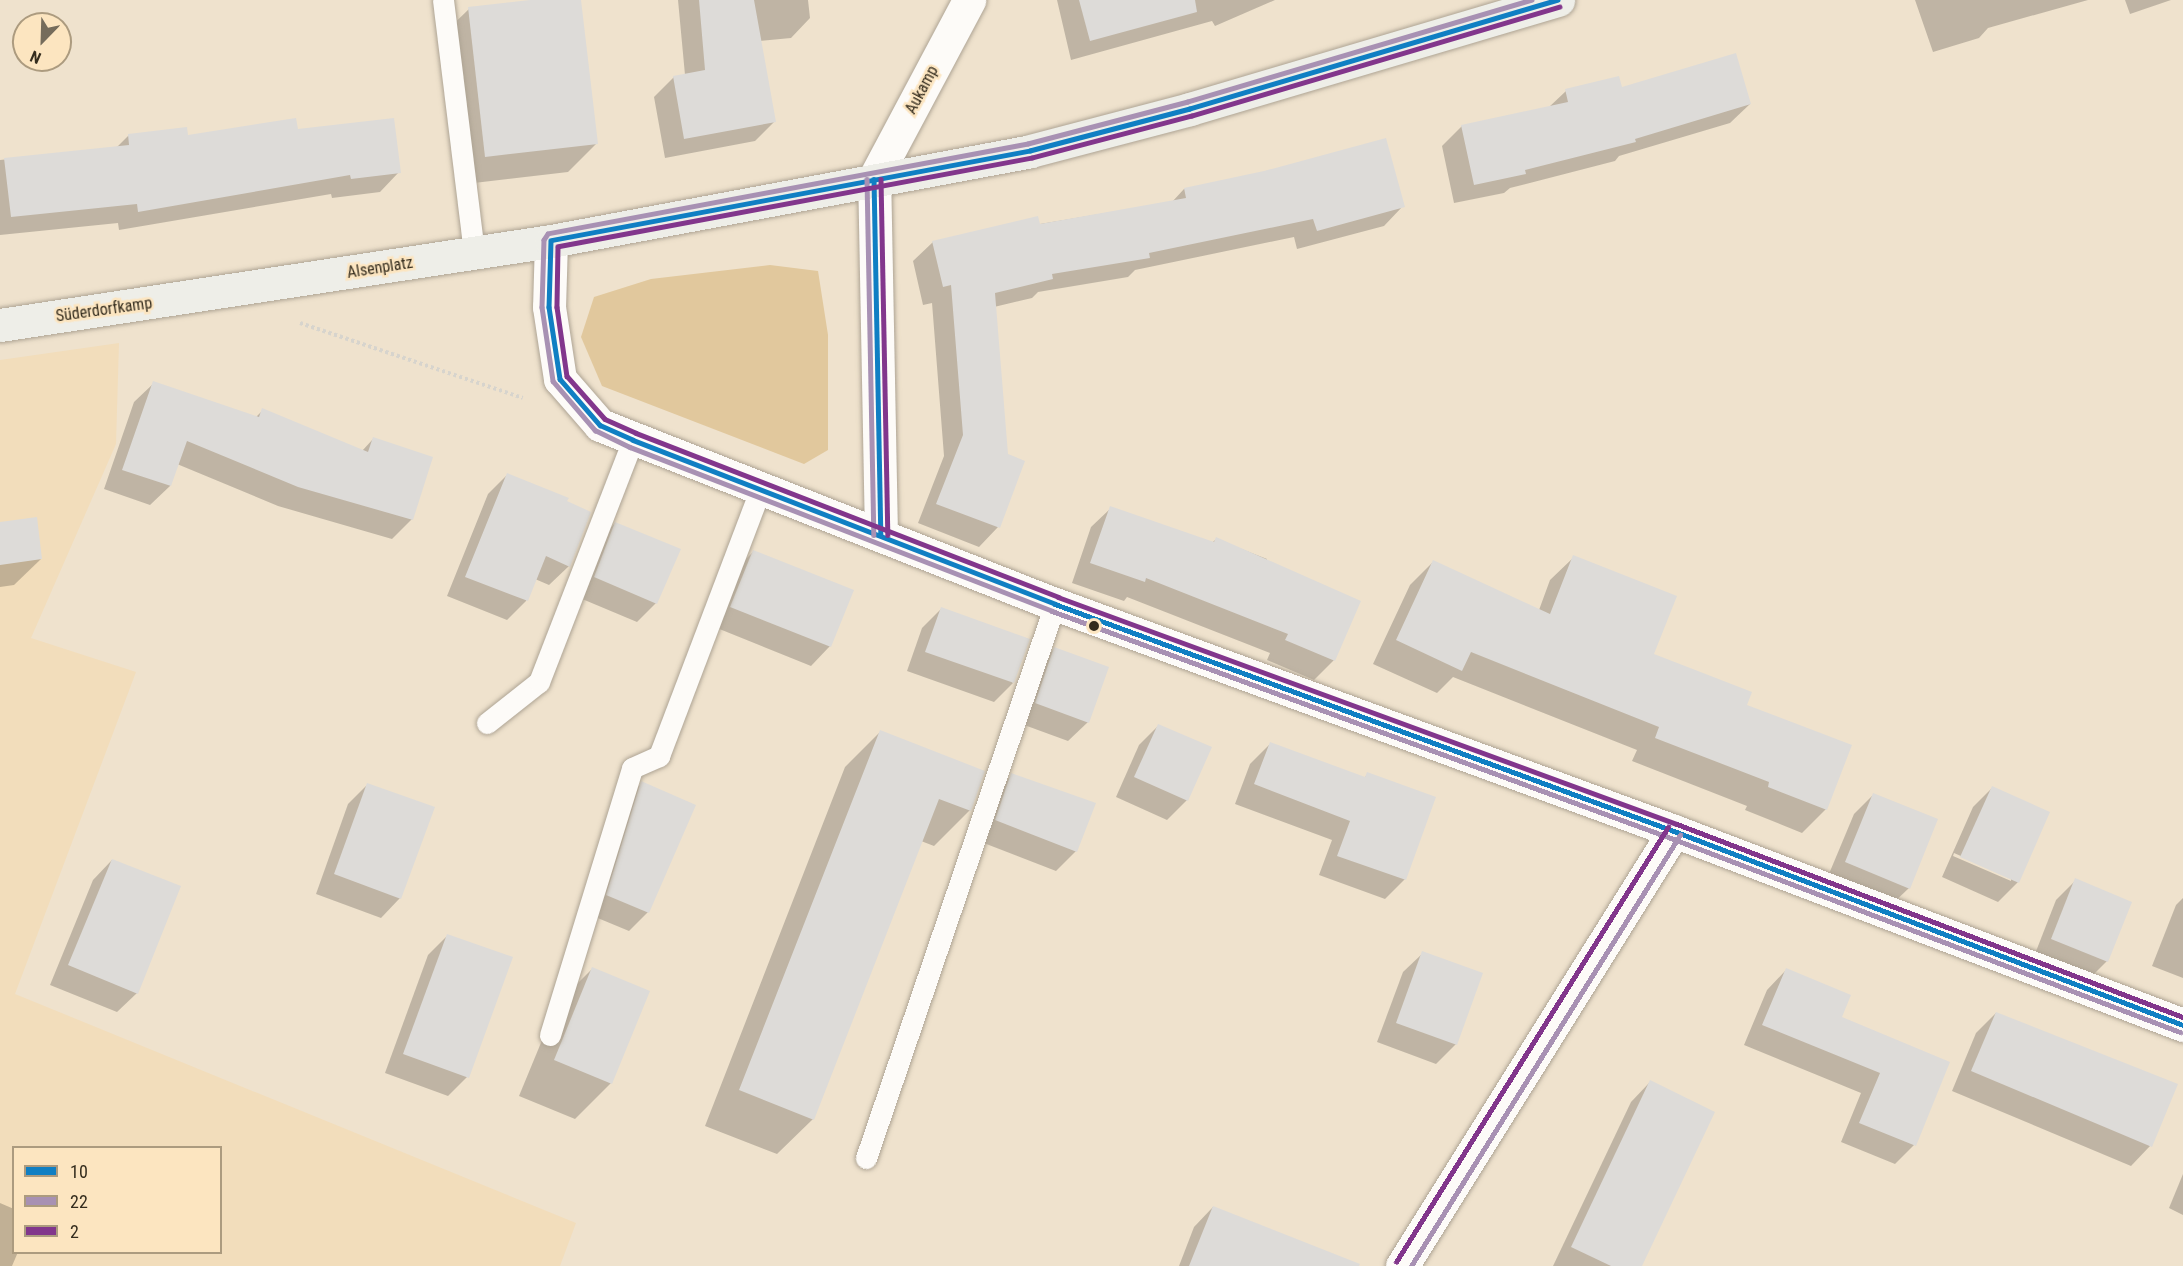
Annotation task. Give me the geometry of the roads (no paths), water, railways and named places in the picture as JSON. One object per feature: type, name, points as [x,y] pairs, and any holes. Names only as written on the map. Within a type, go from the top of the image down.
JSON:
[{"type":"main road","name":"Alsenplatz","points":[[209,295],[551,241],[1030,151],[1190,110],[1558,0]]},
{"type":"main road","name":"Süderdorfkamp","points":[[0,325],[209,295]]},
{"type":"street","name":"Aukamp","points":[[874,180],[969,0]]},
{"type":"street","points":[[874,180],[881,535]]},
{"type":"street","points":[[551,241],[549,307],[560,379],[600,425],[760,490],[1055,604],[1674,831],[2183,1025]]},
{"type":"street","points":[[1402,1266],[1674,831]]},
{"type":"lane","points":[[443,0],[474,253]]},
{"type":"lane","points":[[487,723],[539,682],[633,440]]},
{"type":"lane","points":[[550,1035],[632,768],[659,756],[760,490]]},
{"type":"lane","points":[[866,1158],[1055,604]]}]
